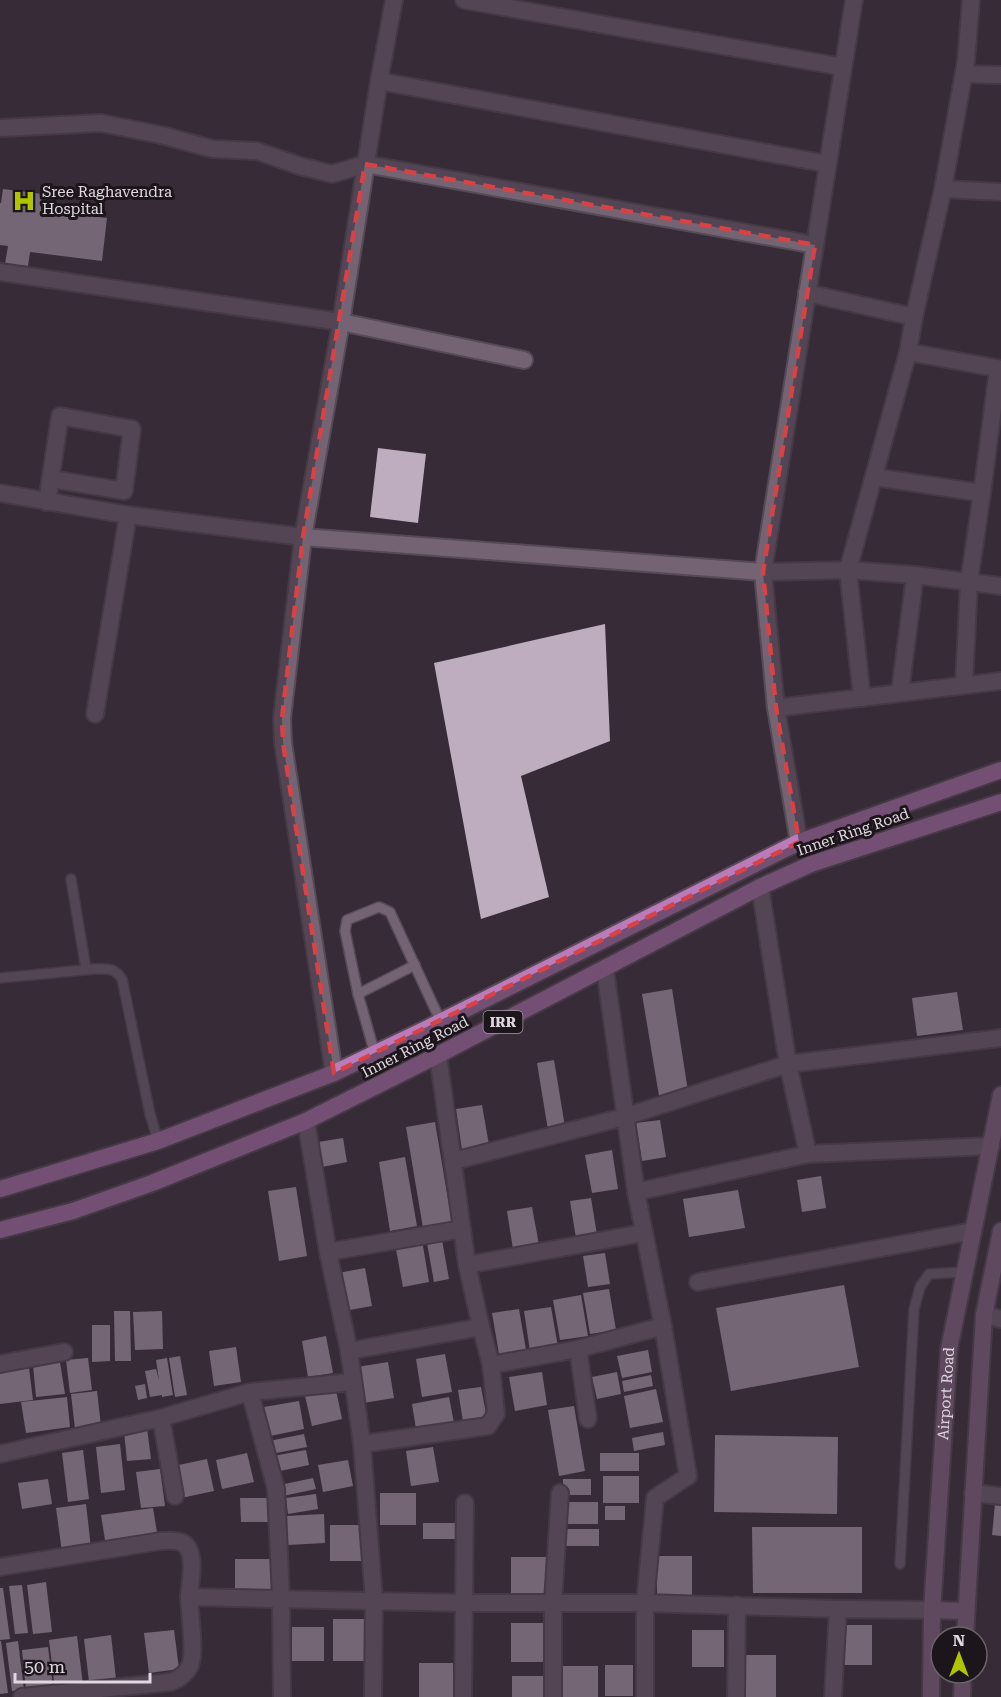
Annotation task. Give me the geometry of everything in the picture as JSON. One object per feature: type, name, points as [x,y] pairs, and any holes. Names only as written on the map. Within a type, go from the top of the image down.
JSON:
[{"type":"highway","name":"Inner Ring Road","points":[[0,1189],[158,1141],[334,1073],[441,1022],[799,842],[1001,770]]},
{"type":"highway","name":"Inner Ring Road","points":[[0,1230],[74,1211],[152,1184],[306,1121],[605,969],[760,887],[811,864],[1001,802]]},
{"type":"main road","name":"Airport Road","points":[[931,1697],[932,1610],[949,1349],[1001,1095]]},
{"type":"main road","points":[[965,1625],[984,1315],[1001,1231]]},
{"type":"main road","points":[[932,1610],[966,1611]]},
{"type":"street","points":[[334,1073],[283,743],[282,718],[303,537],[394,0]]},
{"type":"street","points":[[464,0],[843,67]]},
{"type":"street","points":[[799,842],[776,708],[763,572],[854,0]]},
{"type":"street","points":[[862,698],[848,570],[908,352],[943,189],[964,74],[971,0]]},
{"type":"street","points":[[964,74],[1001,75]]},
{"type":"street","points":[[379,81],[828,164]]},
{"type":"street","points":[[0,128],[101,123],[161,135],[213,149],[257,151],[332,174],[365,164],[815,245]]},
{"type":"street","points":[[943,189],[1001,192]]},
{"type":"street","points":[[0,272],[341,322],[524,360]]},
{"type":"street","points":[[807,293],[914,317]]},
{"type":"street","points":[[908,352],[1000,369],[969,582],[964,684]]},
{"type":"street","points":[[47,502],[60,416],[132,429],[124,490],[52,479]]},
{"type":"street","points":[[874,477],[982,493]]},
{"type":"street","points":[[0,493],[128,515],[303,537],[763,572],[848,570],[915,574],[1001,586]]},
{"type":"street","points":[[95,714],[128,515]]},
{"type":"street","points":[[900,692],[915,574]]},
{"type":"street","points":[[776,708],[1001,681]]},
{"type":"street","points":[[760,887],[788,1064],[808,1154]]},
{"type":"street","points":[[605,969],[636,1192],[663,1326],[688,1476],[655,1498],[645,1604],[645,1697]]},
{"type":"street","points":[[453,1161],[624,1117],[788,1064],[1001,1038]]},
{"type":"street","points":[[362,1444],[488,1426],[496,1414],[491,1365],[467,1265],[438,1055]]},
{"type":"street","points":[[306,1121],[328,1252],[349,1352],[362,1444],[374,1600],[373,1697]]},
{"type":"street","points":[[636,1192],[808,1154],[991,1146]]},
{"type":"street","points":[[328,1252],[462,1229]]},
{"type":"street","points":[[698,1282],[973,1231]]},
{"type":"street","points":[[467,1265],[643,1233]]},
{"type":"street","points":[[984,1315],[1001,1318]]},
{"type":"street","points":[[491,1365],[578,1349],[663,1326]]},
{"type":"street","points":[[349,1352],[481,1327]]},
{"type":"street","points":[[578,1349],[588,1419]]},
{"type":"street","points":[[0,1364],[64,1352]]},
{"type":"street","points":[[0,1454],[161,1418],[250,1392],[352,1382]]},
{"type":"street","points":[[250,1392],[276,1489],[281,1598],[282,1697]]},
{"type":"street","points":[[161,1418],[175,1496]]},
{"type":"street","points":[[553,1697],[553,1602],[560,1493]]},
{"type":"street","points":[[973,1493],[1001,1496]]},
{"type":"street","points":[[463,1697],[465,1503]]},
{"type":"street","points":[[0,1567],[161,1541],[184,1543],[192,1556],[189,1597],[193,1657],[191,1665],[180,1678],[171,1682],[21,1697]]},
{"type":"street","points":[[189,1597],[932,1610]]},
{"type":"street","points":[[736,1697],[737,1605]]},
{"type":"street","points":[[833,1697],[838,1610]]},
{"type":"lane","points":[[71,879],[86,969]]},
{"type":"lane","points":[[375,1054],[358,994],[345,932],[348,920],[379,907],[390,912],[441,1022]]},
{"type":"lane","points":[[358,994],[415,965]]},
{"type":"lane","points":[[0,978],[86,969],[117,971],[122,979],[150,1114],[158,1141]]},
{"type":"lane","points":[[900,1564],[914,1310],[920,1287],[929,1274],[965,1272]]},
{"type":"highlighted area","points":[[365,164],[815,245],[763,572],[776,708],[799,842],[334,1073],[283,743],[282,718],[303,537]]},
{"type":"building","points":[[3,189],[50,195],[48,211],[107,218],[102,261],[30,252],[28,266],[5,264],[8,246],[0,245],[0,203]]},
{"type":"building","points":[[378,448],[426,454],[418,523],[370,517]]},
{"type":"building","points":[[605,624],[610,741],[521,776],[549,897],[481,919],[434,663]]},
{"type":"building","points":[[672,989],[688,1091],[659,1096],[642,994]]},
{"type":"building","points":[[957,992],[963,1030],[917,1036],[912,998]]},
{"type":"building","points":[[554,1060],[565,1127],[548,1130],[537,1063]]},
{"type":"building","points":[[482,1105],[489,1145],[462,1150],[456,1109]]},
{"type":"building","points":[[660,1120],[666,1157],[642,1161],[636,1123]]},
{"type":"building","points":[[435,1122],[452,1223],[423,1228],[406,1127]]},
{"type":"building","points":[[343,1138],[347,1162],[322,1167],[318,1142]]},
{"type":"building","points":[[612,1150],[618,1189],[592,1193],[585,1155]]},
{"type":"building","points":[[405,1157],[417,1226],[390,1231],[379,1162]]},
{"type":"building","points":[[821,1176],[826,1208],[802,1212],[797,1180]]},
{"type":"building","points":[[296,1187],[307,1256],[279,1261],[268,1191]]},
{"type":"building","points":[[738,1190],[745,1228],[689,1237],[683,1199]]},
{"type":"building","points":[[591,1198],[597,1235],[576,1238],[570,1201]]},
{"type":"building","points":[[532,1207],[539,1245],[513,1249],[507,1211]]},
{"type":"building","points":[[422,1240],[429,1282],[403,1287],[395,1244]]},
{"type":"building","points":[[442,1240],[449,1279],[434,1282],[427,1243]]},
{"type":"building","points":[[605,1253],[610,1284],[588,1287],[583,1256]]},
{"type":"building","points":[[365,1268],[372,1306],[344,1311],[338,1273]]},
{"type":"building","points":[[844,1285],[859,1367],[731,1391],[716,1308]]},
{"type":"building","points":[[609,1289],[616,1330],[590,1334],[583,1293]]},
{"type":"building","points":[[581,1295],[588,1336],[560,1340],[553,1300]]},
{"type":"building","points":[[551,1307],[558,1347],[530,1351],[524,1311]]},
{"type":"building","points":[[519,1309],[526,1350],[499,1354],[492,1313]]},
{"type":"building","points":[[114,1311],[130,1311],[131,1361],[115,1361]]},
{"type":"building","points":[[162,1311],[163,1349],[135,1350],[133,1312]]},
{"type":"building","points":[[92,1325],[110,1325],[110,1361],[92,1362]]},
{"type":"building","points":[[326,1336],[333,1373],[308,1377],[302,1341]]},
{"type":"building","points":[[236,1347],[241,1382],[214,1386],[209,1351]]},
{"type":"building","points":[[648,1350],[652,1372],[622,1378],[617,1356]]},
{"type":"building","points":[[445,1354],[452,1392],[422,1397],[416,1359]]},
{"type":"building","points":[[180,1356],[187,1395],[175,1397],[169,1358]]},
{"type":"building","points":[[88,1358],[92,1390],[70,1393],[66,1360]]},
{"type":"building","points":[[167,1358],[173,1395],[150,1397],[145,1371],[156,1369],[159,1380],[156,1360]]},
{"type":"building","points":[[60,1362],[65,1394],[36,1397],[33,1365]]},
{"type":"building","points":[[388,1362],[394,1398],[363,1403],[357,1367]]},
{"type":"building","points":[[29,1368],[33,1400],[0,1404],[0,1372]]},
{"type":"building","points":[[542,1372],[547,1405],[515,1411],[509,1377]]},
{"type":"building","points":[[617,1372],[621,1394],[597,1399],[592,1377]]},
{"type":"building","points":[[651,1375],[653,1386],[624,1392],[622,1381]]},
{"type":"building","points":[[145,1384],[147,1398],[138,1400],[135,1386]]},
{"type":"building","points":[[481,1387],[487,1419],[463,1422],[458,1390]]},
{"type":"building","points":[[656,1389],[663,1422],[630,1428],[624,1396]]},
{"type":"building","points":[[336,1390],[342,1419],[312,1426],[305,1396]]},
{"type":"building","points":[[97,1391],[101,1426],[75,1429],[71,1394]]},
{"type":"building","points":[[67,1397],[70,1427],[26,1433],[21,1402]]},
{"type":"building","points":[[449,1397],[454,1423],[416,1429],[412,1404]]},
{"type":"building","points":[[299,1401],[304,1429],[270,1436],[264,1407]]},
{"type":"building","points":[[574,1406],[585,1471],[559,1476],[548,1410]]},
{"type":"building","points":[[147,1428],[151,1459],[127,1461],[124,1431]]},
{"type":"building","points":[[663,1432],[665,1445],[634,1451],[632,1438]]},
{"type":"building","points":[[304,1434],[307,1447],[271,1454],[269,1441]]},
{"type":"building","points":[[715,1435],[838,1437],[837,1514],[714,1512]]},
{"type":"building","points":[[120,1444],[125,1490],[101,1493],[96,1447]]},
{"type":"building","points":[[433,1447],[439,1482],[411,1486],[406,1451]]},
{"type":"building","points":[[83,1450],[89,1499],[68,1502],[62,1453]]},
{"type":"building","points":[[306,1450],[309,1465],[275,1472],[273,1456]]},
{"type":"building","points":[[247,1453],[254,1482],[222,1489],[216,1460]]},
{"type":"building","points":[[600,1453],[639,1453],[639,1471],[600,1471]]},
{"type":"building","points":[[207,1459],[214,1491],[181,1498],[174,1466]]},
{"type":"building","points":[[348,1460],[353,1486],[323,1492],[318,1465]]},
{"type":"building","points":[[160,1469],[165,1506],[141,1508],[136,1472]]},
{"type":"building","points":[[603,1476],[639,1476],[639,1503],[603,1503]]},
{"type":"building","points":[[313,1478],[316,1489],[283,1496],[280,1485]]},
{"type":"building","points":[[48,1479],[52,1504],[22,1509],[18,1483]]},
{"type":"building","points":[[563,1479],[591,1479],[591,1495],[563,1495]]},
{"type":"building","points":[[380,1493],[416,1493],[416,1525],[380,1525]]},
{"type":"building","points":[[316,1494],[318,1509],[288,1514],[286,1498]]},
{"type":"building","points":[[240,1498],[272,1498],[272,1522],[241,1522]]},
{"type":"building","points":[[562,1502],[598,1502],[598,1524],[562,1524]]},
{"type":"building","points":[[86,1504],[91,1548],[62,1552],[56,1508]]},
{"type":"building","points":[[995,1504],[1001,1505],[1001,1536],[992,1535]]},
{"type":"building","points":[[605,1506],[625,1506],[625,1520],[605,1520]]},
{"type":"building","points":[[153,1508],[158,1539],[106,1546],[101,1515]]},
{"type":"building","points":[[324,1514],[325,1543],[288,1545],[286,1516]]},
{"type":"building","points":[[423,1523],[456,1523],[456,1539],[423,1539]]},
{"type":"building","points":[[330,1525],[362,1525],[362,1561],[330,1561]]},
{"type":"building","points":[[752,1527],[862,1527],[862,1593],[753,1593]]},
{"type":"building","points":[[565,1529],[599,1529],[599,1546],[565,1546]]},
{"type":"building","points":[[657,1556],[692,1556],[692,1595],[657,1595]]},
{"type":"building","points":[[511,1557],[546,1557],[546,1598],[511,1598]]},
{"type":"building","points":[[235,1559],[275,1559],[274,1592],[235,1591]]},
{"type":"building","points":[[46,1582],[52,1632],[33,1634],[27,1585]]},
{"type":"building","points":[[22,1585],[28,1633],[15,1634],[9,1586]]},
{"type":"building","points":[[0,1588],[3,1588],[10,1639],[0,1640]]},
{"type":"building","points":[[333,1619],[366,1619],[366,1661],[333,1661]]},
{"type":"building","points":[[511,1623],[545,1623],[545,1662],[511,1662]]},
{"type":"building","points":[[842,1625],[872,1625],[872,1665],[842,1665]]},
{"type":"building","points":[[292,1627],[324,1627],[324,1661],[292,1661]]},
{"type":"building","points":[[174,1630],[179,1669],[149,1673],[144,1633]]},
{"type":"building","points":[[692,1630],[724,1630],[724,1667],[692,1667]]},
{"type":"building","points":[[111,1635],[116,1679],[89,1682],[84,1639]]},
{"type":"building","points":[[77,1636],[83,1685],[55,1689],[49,1640]]},
{"type":"building","points":[[0,1641],[8,1693],[0,1694]]},
{"type":"building","points":[[18,1641],[24,1690],[12,1691],[6,1643]]},
{"type":"building","points":[[48,1647],[53,1687],[26,1690],[22,1650]]},
{"type":"building","points":[[743,1655],[776,1655],[776,1697],[743,1697]]},
{"type":"building","points":[[419,1663],[453,1663],[453,1697],[419,1697]]},
{"type":"building","points":[[605,1665],[633,1665],[633,1696],[605,1696]]},
{"type":"building","points":[[563,1666],[598,1666],[598,1697],[563,1697]]},
{"type":"building","points":[[512,1676],[545,1676],[545,1697],[512,1697]]},
{"type":"place","name":"Sree Raghavendra Hospital","points":[[24,201]]}]
